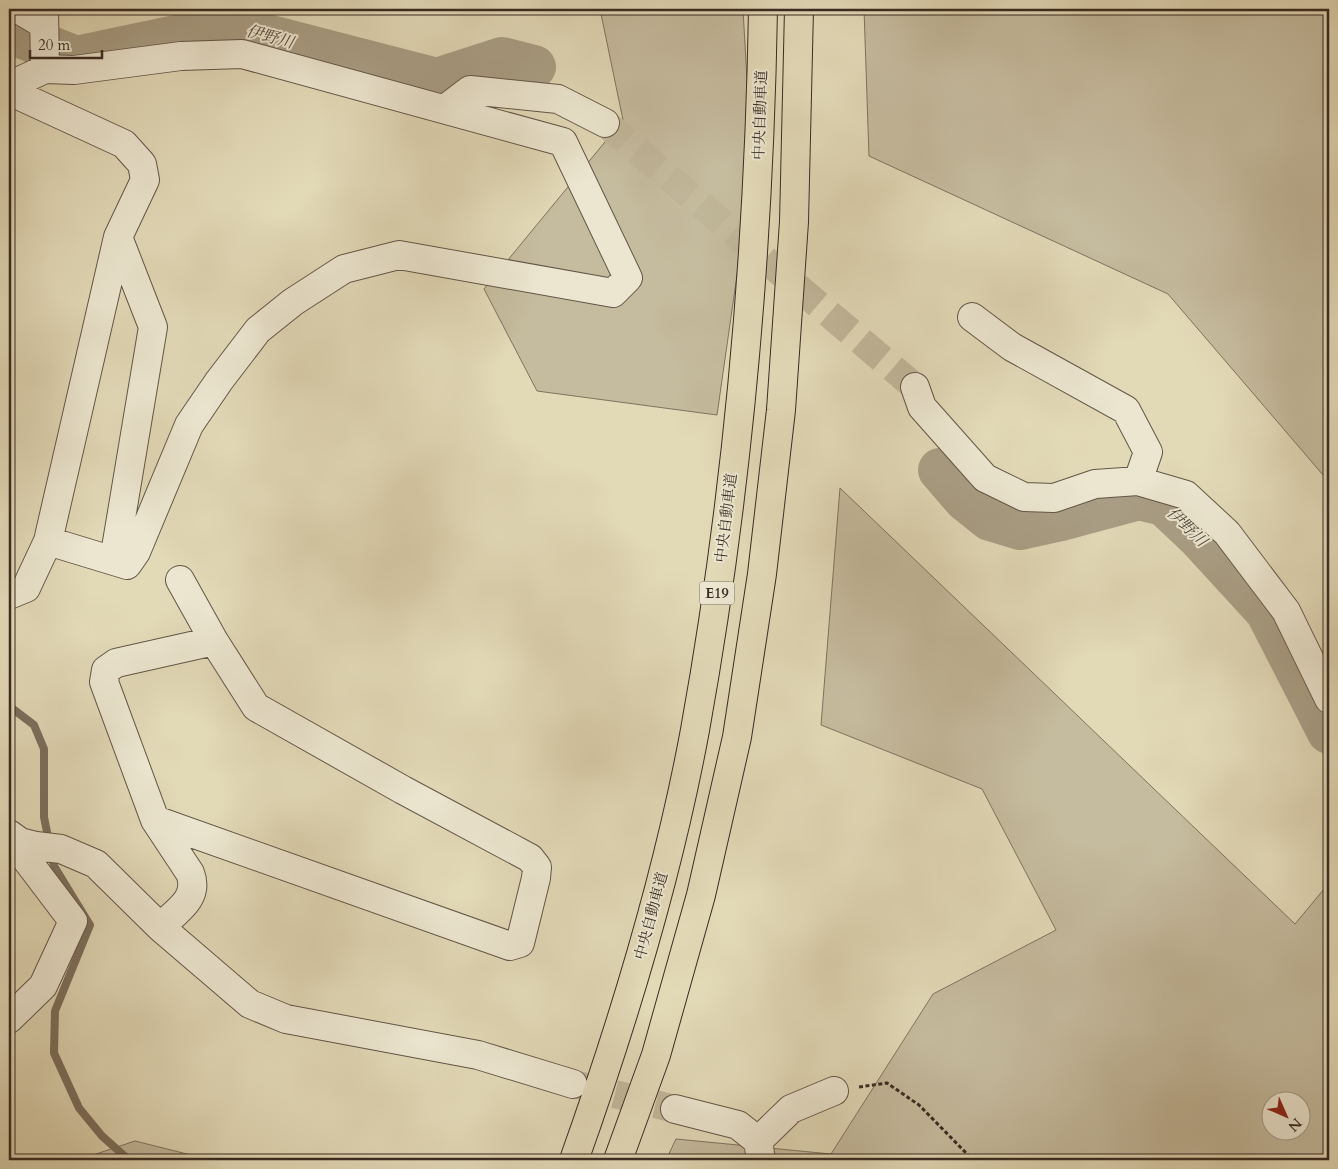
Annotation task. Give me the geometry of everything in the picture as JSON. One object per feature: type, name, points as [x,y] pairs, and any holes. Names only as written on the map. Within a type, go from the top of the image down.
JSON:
[{"type":"highway","name":"中央自動車道","points":[[574,1160],[615,1045],[657,895],[695,731],[720,570],[740,407],[756,221],[763,9]]},
{"type":"highway","points":[[618,1160],[656,1055],[701,895],[736,737],[759,593],[781,410],[792,252],[799,9]]},
{"type":"street","points":[[18,9],[44,16],[45,70]]},
{"type":"street","points":[[9,86],[45,70],[74,70],[181,56],[242,54],[445,108],[563,142],[628,278],[613,293],[399,255],[344,269],[293,302],[258,330],[189,424],[136,552],[127,565],[48,541]]},
{"type":"street","points":[[445,108],[470,90],[558,99],[605,123]]},
{"type":"street","points":[[9,91],[124,144],[142,164],[145,180],[118,237],[48,541],[26,588],[9,595]]},
{"type":"street","points":[[114,560],[153,327],[118,237]]},
{"type":"street","points":[[972,317],[1012,347],[1126,410],[1148,452],[1138,481]]},
{"type":"street","points":[[915,387],[922,407],[985,478],[1024,497],[1054,498],[1095,484],[1138,481],[1186,494],[1226,533],[1286,611],[1329,699]]},
{"type":"street","points":[[155,820],[510,946],[520,943],[536,878],[537,867],[530,858],[403,790],[256,706],[214,641],[180,580]]},
{"type":"street","points":[[160,927],[190,900],[194,882],[155,820],[104,682],[106,670],[116,663],[214,641]]},
{"type":"street","points":[[9,1019],[43,986],[73,920],[26,859],[27,845],[96,864],[160,927],[250,1004],[286,1019],[478,1055],[573,1084]]},
{"type":"street","points":[[675,1109],[738,1126],[760,1150],[791,1109],[834,1091]]},
{"type":"path","points":[[834,1091],[887,1083],[919,1104],[973,1160]]},
{"type":"shaded area","points":[[600,9],[743,9],[752,170],[717,415],[537,391],[484,289],[623,120]]},
{"type":"shaded area","points":[[864,9],[1329,9],[1329,482],[1168,294],[869,156]]},
{"type":"shaded area","points":[[840,488],[1295,924],[1329,883],[1329,1160],[666,1160],[676,1139],[831,1154],[933,994],[1056,930],[982,789],[821,725]]},
{"type":"shaded area","points":[[135,1141],[211,1160],[78,1160]]},
{"type":"waterway","name":"伊野川","points":[[9,27],[18,35],[76,58],[228,26],[437,80],[502,59],[534,67]]},
{"type":"waterway","name":"伊野川","points":[[940,470],[965,499],[990,519],[1020,528],[1139,498],[1164,504],[1200,538],[1267,611],[1329,732]]},
{"type":"waterway","points":[[9,706],[34,725],[44,749],[44,817],[49,842]]},
{"type":"waterway","points":[[51,853],[54,866],[90,925],[55,1011],[54,1053],[79,1108],[102,1136],[129,1160]]},
{"type":"tunnel","points":[[605,123],[915,387]]},
{"type":"tunnel","points":[[574,1084],[675,1109]]}]
